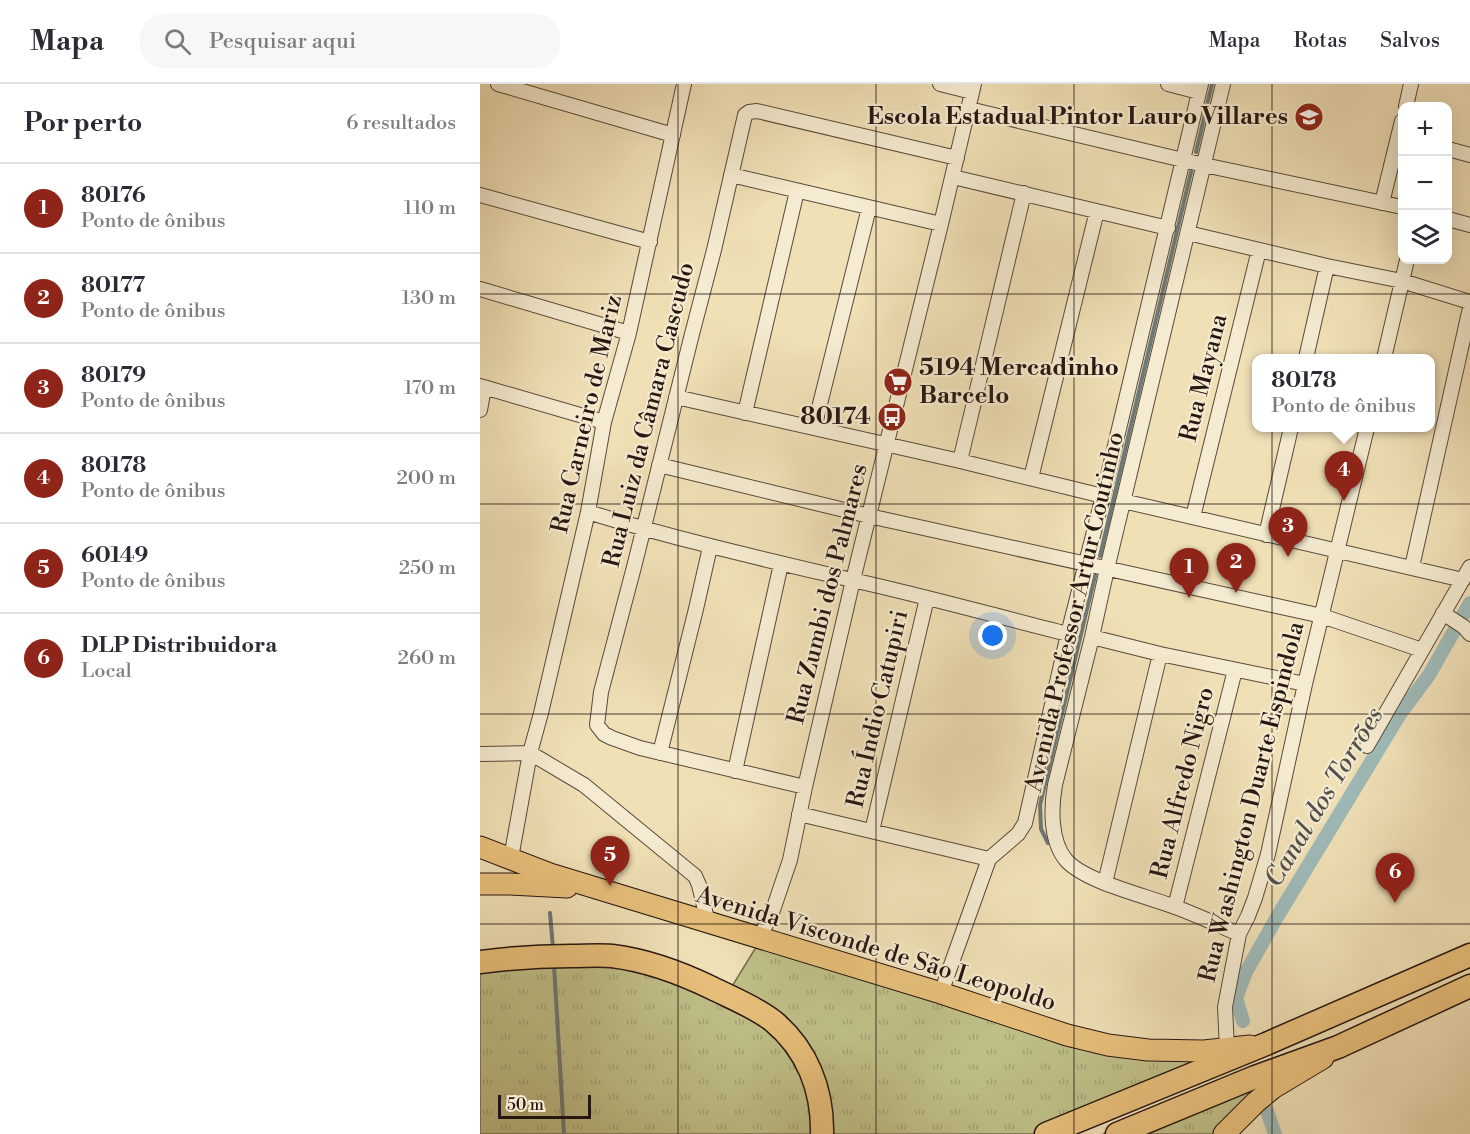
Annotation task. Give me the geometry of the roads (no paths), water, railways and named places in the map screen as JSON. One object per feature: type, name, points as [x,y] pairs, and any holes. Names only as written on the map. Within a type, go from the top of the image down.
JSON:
[{"type":"highway","points":[[1046,1134],[1266,1044],[1470,955]]},
{"type":"highway","points":[[480,962],[518,957],[612,956],[665,969],[726,995],[771,1020],[797,1047],[809,1066],[815,1084],[821,1110],[822,1134]]},
{"type":"highway","points":[[1117,1134],[1255,1077],[1338,1047],[1470,987]]},
{"type":"main road","name":"Avenida Visconde de São Leopoldo","points":[[480,847],[550,874],[941,993],[1066,1035],[1108,1045],[1157,1050],[1204,1051],[1266,1044]]},
{"type":"main road","points":[[480,884],[598,889]]},
{"type":"main road","points":[[1224,1134],[1273,1088],[1338,1047]]},
{"type":"street","points":[[498,84],[673,135]]},
{"type":"street","name":"Rua Carneiro de Mariz","points":[[512,858],[530,753],[588,512],[604,422],[629,333],[684,84]]},
{"type":"street","points":[[940,84],[973,88]]},
{"type":"street","points":[[1168,84],[1200,88]]},
{"type":"street","name":"Avenida Professor Artur Coutinho","points":[[1223,84],[1054,792],[1052,813],[1056,838],[1065,859],[1077,869],[1106,883],[1175,907],[1239,934]]},
{"type":"street","points":[[1407,102],[1411,84]]},
{"type":"street","name":"Rua Zumbi dos Palmares","points":[[760,937],[773,910],[790,861],[853,580],[973,88]]},
{"type":"street","name":"Avenida Professor Artur Coutinho","points":[[989,859],[1018,834],[1025,823],[1068,634],[1200,88]]},
{"type":"street","points":[[969,109],[1204,165],[1398,206]]},
{"type":"street","name":"Rua Luiz da Câmara Cascudo","points":[[660,753],[612,738],[598,728],[597,722],[601,692],[714,250],[744,118],[747,112],[757,111],[957,158]]},
{"type":"street","points":[[1382,202],[1398,147]]},
{"type":"street","points":[[1452,150],[1469,152]]},
{"type":"street","points":[[731,175],[941,224]]},
{"type":"street","points":[[953,177],[1168,228]]},
{"type":"street","points":[[745,412],[797,191]]},
{"type":"street","points":[[960,461],[1024,193]]},
{"type":"street","points":[[480,195],[650,242]]},
{"type":"street","points":[[814,428],[869,208]]},
{"type":"street","points":[[1031,478],[1097,210]]},
{"type":"street","points":[[1452,220],[1470,225]]},
{"type":"street","points":[[1188,233],[1402,281],[1470,302]]},
{"type":"street","name":"Rua Mayana","points":[[1193,517],[1259,250]]},
{"type":"street","points":[[1385,354],[1406,264]]},
{"type":"street","points":[[1307,354],[1327,266]]},
{"type":"street","points":[[480,289],[629,333]]},
{"type":"street","points":[[1412,567],[1470,308]]},
{"type":"street","points":[[480,410],[482,387],[604,422]]},
{"type":"street","points":[[676,397],[887,444],[1103,496]]},
{"type":"street","points":[[1266,535],[1290,432]]},
{"type":"street","name":"Rua Washington Duarte Espindola","points":[[1227,1049],[1225,1007],[1239,934],[1255,898],[1268,854],[1305,684],[1366,432]]},
{"type":"street","points":[[659,465],[870,516],[1322,616],[1422,650]]},
{"type":"street","points":[[1123,501],[1463,580]]},
{"type":"street","points":[[588,512],[644,530],[710,547],[1068,634]]},
{"type":"street","points":[[710,547],[660,753],[805,787]]},
{"type":"street","points":[[735,771],[782,564]]},
{"type":"street","points":[[1366,746],[1470,567]]},
{"type":"street","name":"Rua Índio Catupiri","points":[[872,831],[927,598]]},
{"type":"street","points":[[1444,614],[1467,630]]},
{"type":"street","points":[[1092,637],[1160,654],[1305,684]]},
{"type":"street","points":[[1106,883],[1160,654]]},
{"type":"street","name":"Rua Alfredo Nigro","points":[[1175,907],[1235,669]]},
{"type":"street","points":[[480,754],[530,753],[584,785],[695,876],[708,923]]},
{"type":"street","points":[[799,814],[989,859],[941,993]]},
{"type":"waterway","points":[[1196,152],[1212,84]]},
{"type":"waterway","points":[[1100,556],[1191,172]]},
{"type":"waterway","points":[[1048,843],[1041,829],[1040,805],[1095,576]]},
{"type":"waterway","name":"Canal dos Torrões","points":[[1243,1021],[1236,998],[1246,972],[1400,714],[1429,675],[1470,603]]},
{"type":"waterway","points":[[550,913],[553,948]]},
{"type":"waterway","points":[[554,965],[564,1134]]},
{"type":"waterway","points":[[1267,1111],[1275,1134]]},
{"type":"place","name":"Escola Estadual Pintor Lauro Villares","points":[[1309,117]]},
{"type":"place","name":"5194 Mercadinho Barcelo","points":[[898,382]]},
{"type":"place","name":"80174","points":[[892,417]]},
{"type":"place","name":"80178","points":[[1344,501]]},
{"type":"place","name":"80179","points":[[1288,557]]},
{"type":"place","name":"80177","points":[[1236,593]]},
{"type":"place","name":"80176","points":[[1189,598]]},
{"type":"place","name":"60149","points":[[610,886]]},
{"type":"place","name":"DLP Distribuidora","points":[[1395,903]]}]
